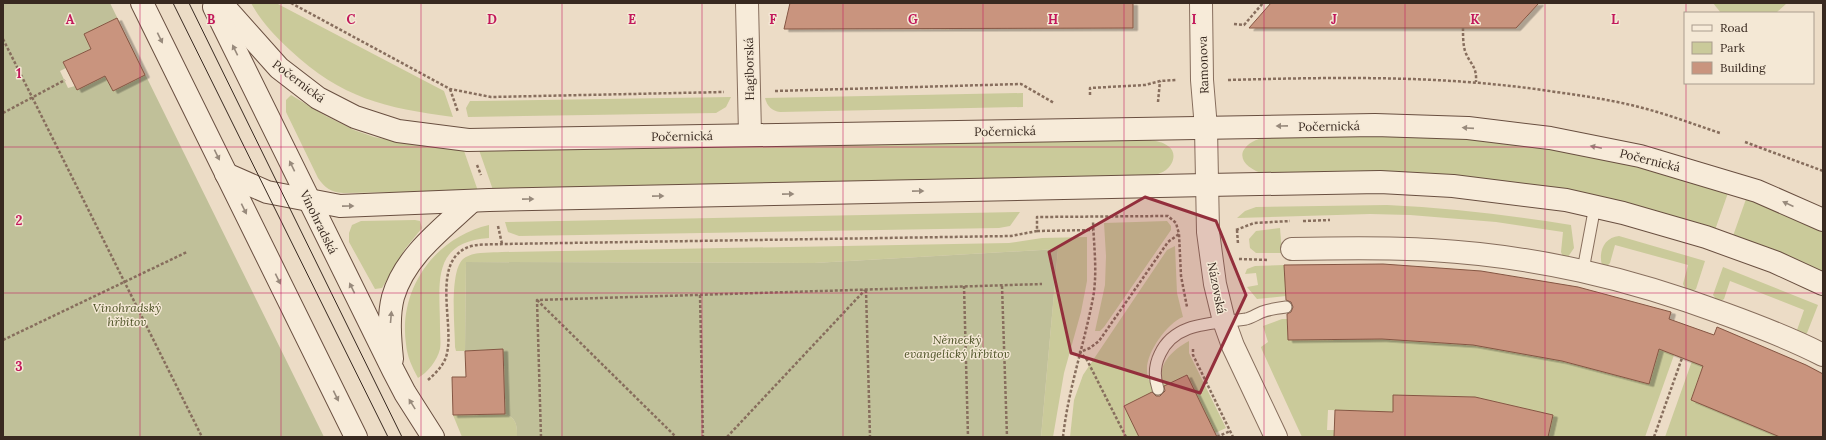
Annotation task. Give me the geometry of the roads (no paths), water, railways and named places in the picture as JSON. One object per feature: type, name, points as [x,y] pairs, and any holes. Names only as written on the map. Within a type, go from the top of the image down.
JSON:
[{"type":"street","points":[[142,3],[356,437]]},
{"type":"street","name":"Vinohradská","points":[[212,3],[393,370],[405,393],[433,437]]},
{"type":"street","name":"Počernická","points":[[221,3],[279,68],[318,98],[355,117],[398,131],[468,140],[750,134],[1375,125],[1468,128],[1550,138],[1640,156],[1757,191],[1823,220]]},
{"type":"street","name":"Hagiborská","points":[[747,3],[750,134]]},
{"type":"street","name":"Ramonova","points":[[1201,3],[1202,80],[1206,128]]},
{"type":"street","name":"Názovská","points":[[1206,128],[1208,232],[1215,284],[1224,321],[1233,346],[1276,437]]},
{"type":"street","points":[[226,174],[267,192],[340,206],[472,201],[1207,185],[1380,182],[1446,185],[1520,193],[1595,206],[1706,237],[1775,262],[1823,284]]},
{"type":"street","points":[[393,370],[390,333],[393,298],[405,269],[422,247],[472,201]]},
{"type":"street","points":[[1292,249],[1363,248],[1431,250],[1515,258],[1583,270],[1642,285],[1699,304],[1821,349]]},
{"type":"lane","points":[[1583,270],[1595,206]]},
{"type":"lane","points":[[1158,389],[1155,370],[1157,359],[1166,342],[1179,332],[1186,329],[1224,321],[1248,319],[1263,312],[1286,307]]},
{"type":"tram line","points":[[173,3],[388,437]]},
{"type":"tram line","points":[[189,3],[402,437]]},
{"type":"park label","name":"Vinohradský hřbitov","points":[[127,314]]},
{"type":"park label","name":"Německý evangelický hřbitov","points":[[957,346]]}]
